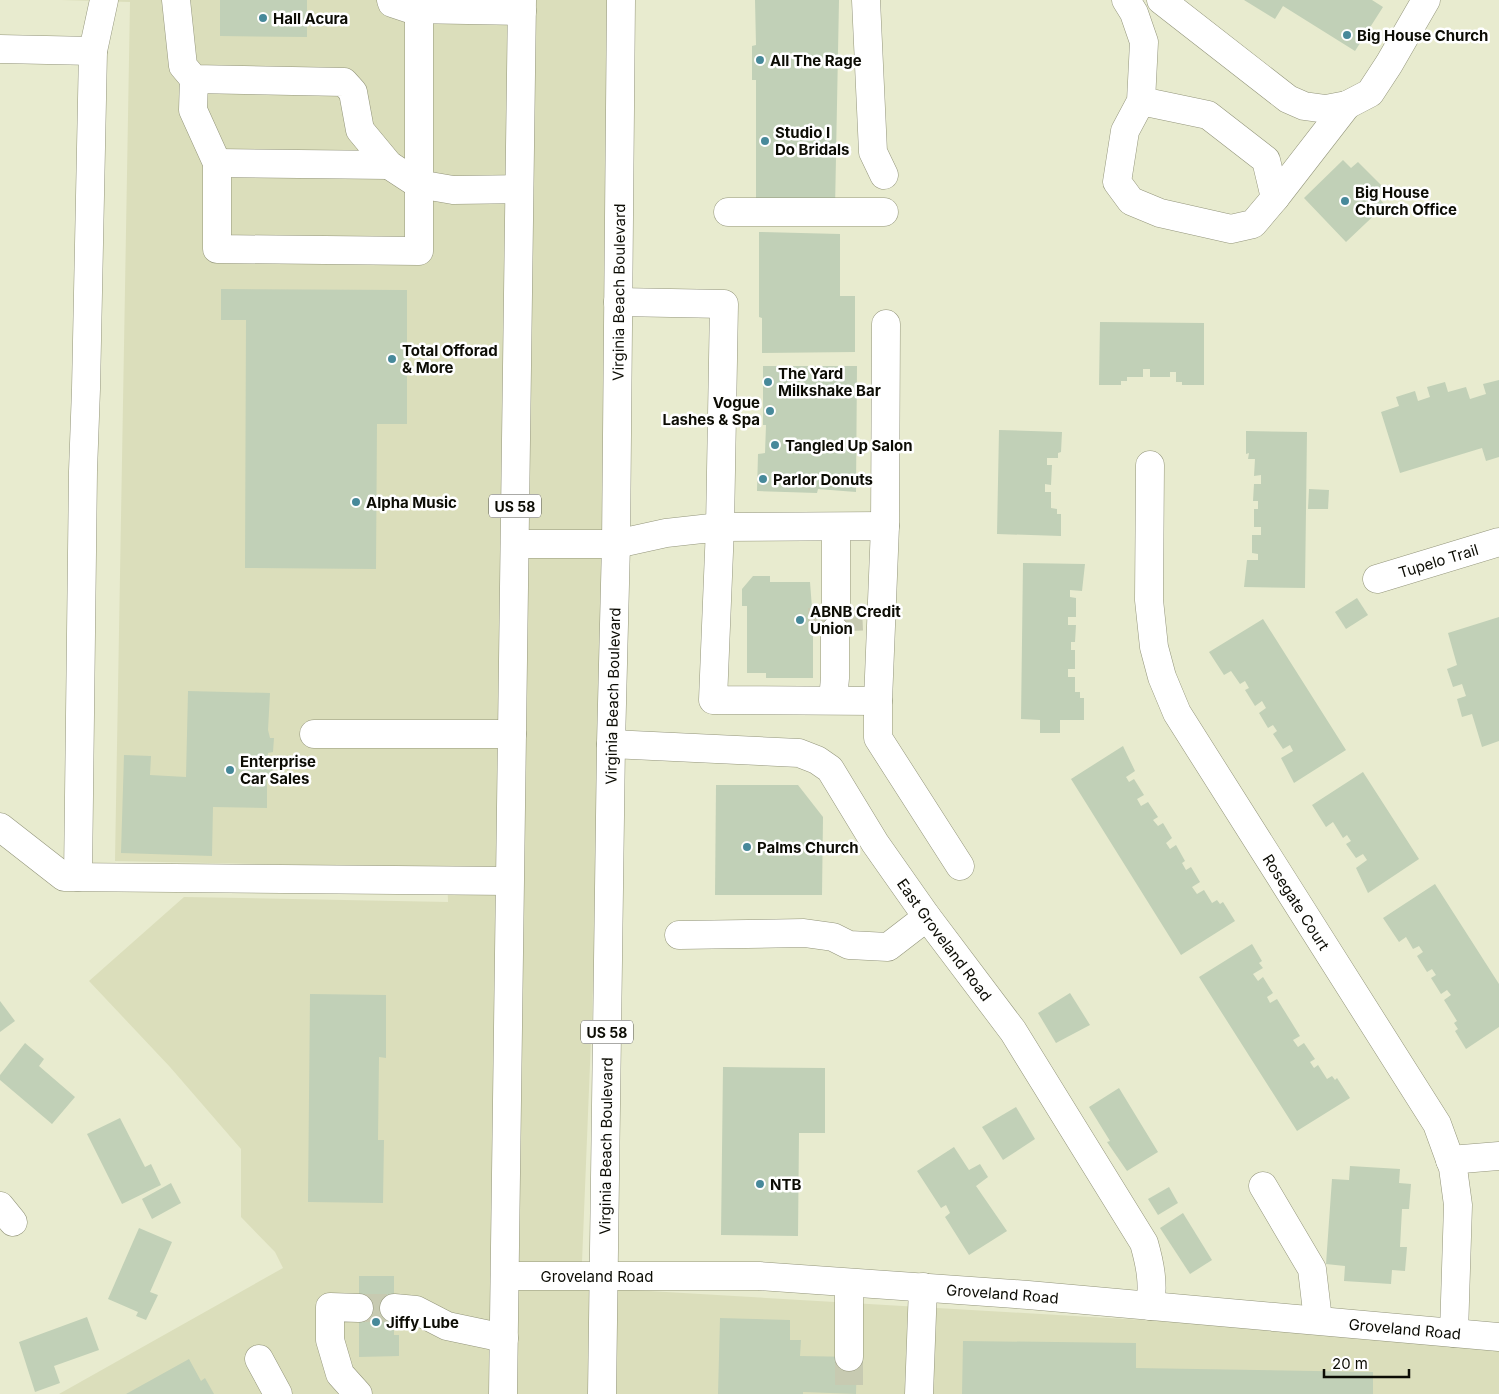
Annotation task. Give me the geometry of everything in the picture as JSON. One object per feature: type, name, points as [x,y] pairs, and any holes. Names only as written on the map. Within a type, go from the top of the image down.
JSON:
[{"type":"street","points":[[78,877],[83,471],[93,51],[104,0]]},
{"type":"street","points":[[176,0],[184,66],[194,79],[193,110],[217,164],[217,248],[419,251],[419,4]]},
{"type":"street","points":[[391,0],[392,3],[410,9],[419,4],[522,6]]},
{"type":"street","name":"Virginia Beach Boulevard","points":[[602,1394],[611,744],[616,544],[621,0]]},
{"type":"street","points":[[866,0],[872,152],[884,175]]},
{"type":"street","points":[[1126,0],[1134,13],[1144,42],[1141,101],[1125,132],[1117,182],[1131,201],[1160,213],[1231,230],[1253,224],[1347,105]]},
{"type":"street","points":[[1161,0],[1288,99],[1304,106],[1326,109],[1347,105],[1370,93],[1426,0]]},
{"type":"street","name":"US 58","points":[[503,1394],[522,6]]},
{"type":"street","points":[[0,49],[93,51]]},
{"type":"street","points":[[194,79],[344,82],[353,92],[360,130],[390,164],[418,184],[453,190],[519,189]]},
{"type":"street","points":[[1141,101],[1208,115],[1266,160],[1275,198]]},
{"type":"street","points":[[217,164],[390,164]]},
{"type":"street","points":[[728,212],[884,212]]},
{"type":"street","points":[[618,302],[724,304],[720,527],[713,700],[834,689],[878,701]]},
{"type":"street","points":[[886,324],[885,526],[878,738],[960,866]]},
{"type":"street","name":"Rosegate Court","points":[[1150,465],[1149,600],[1154,647],[1162,677],[1177,713],[1430,1110],[1437,1124],[1450,1160],[1458,1205],[1454,1333]]},
{"type":"street","points":[[515,544],[616,544],[666,533],[720,527],[885,526]]},
{"type":"street","points":[[834,689],[823,652],[836,620],[836,527]]},
{"type":"street","name":"Tupelo Trail","points":[[1377,579],[1499,542]]},
{"type":"street","points":[[314,734],[512,734]]},
{"type":"street","name":"East Groveland Road","points":[[611,744],[799,753],[817,760],[830,770],[876,843],[927,917],[1012,1031],[1144,1242],[1152,1269],[1150,1306]]},
{"type":"street","points":[[0,826],[64,877],[509,881]]},
{"type":"street","points":[[678,935],[804,933],[833,937],[849,945],[888,947],[927,917]]},
{"type":"street","points":[[1450,1160],[1499,1156]]},
{"type":"street","points":[[1263,1186],[1312,1269],[1318,1320]]},
{"type":"street","name":"Groveland Road","points":[[504,1276],[759,1276],[1028,1294],[1499,1337]]},
{"type":"street","points":[[849,1282],[849,1357]]},
{"type":"street","points":[[919,1394],[923,1287]]},
{"type":"street","points":[[358,1394],[340,1374],[330,1340],[330,1308],[359,1308]]},
{"type":"street","points":[[394,1308],[416,1310],[447,1326],[504,1338]]},
{"type":"street","points":[[259,1359],[278,1394]]},
{"type":"shaded area","points":[[61,0],[633,0],[581,1287],[1499,1341],[1499,1394],[59,1394],[283,1268],[275,1252],[241,1217],[241,1149],[170,1067],[89,981],[184,897],[448,902],[447,868],[115,861],[130,2]]},
{"type":"building","name":"Hall Acura","points":[[220,0],[307,0],[307,37],[220,36]]},
{"type":"building","points":[[755,0],[839,0],[835,209],[756,209],[756,80],[752,80],[752,46],[756,45]]},
{"type":"building","name":"Big House Church","points":[[1244,0],[1372,0],[1383,7],[1355,51],[1283,6],[1275,19]]},
{"type":"building","name":"Big House Church Office","points":[[1343,160],[1351,168],[1358,162],[1385,189],[1378,197],[1385,205],[1346,242],[1304,198]]},
{"type":"building","points":[[759,232],[840,234],[840,296],[855,296],[855,352],[762,353],[762,318],[759,317]]},
{"type":"building","points":[[221,289],[407,290],[407,424],[377,424],[376,569],[245,568],[246,320],[221,320]]},
{"type":"building","points":[[1100,322],[1204,323],[1204,385],[1182,385],[1182,382],[1176,382],[1176,372],[1170,372],[1170,377],[1150,377],[1150,369],[1143,369],[1143,377],[1127,377],[1127,381],[1121,381],[1121,385],[1099,385]]},
{"type":"building","points":[[763,366],[857,366],[856,492],[818,489],[817,493],[757,491],[758,454],[765,453],[766,425],[763,425]]},
{"type":"building","points":[[1499,380],[1499,457],[1486,461],[1482,448],[1400,473],[1381,412],[1399,406],[1396,397],[1415,391],[1418,401],[1430,397],[1427,387],[1445,382],[1448,392],[1466,387],[1470,399],[1486,394],[1483,384]]},
{"type":"building","points":[[999,430],[1062,432],[1061,452],[1058,453],[1058,458],[1047,458],[1047,465],[1052,465],[1051,485],[1045,484],[1045,492],[1051,492],[1051,508],[1057,509],[1057,514],[1061,514],[1061,536],[997,534]]},
{"type":"building","points":[[1246,431],[1307,432],[1305,588],[1244,587],[1247,560],[1258,560],[1258,554],[1252,553],[1252,535],[1261,535],[1261,527],[1254,527],[1254,509],[1258,509],[1258,501],[1253,501],[1254,484],[1261,484],[1261,475],[1254,476],[1255,459],[1248,459],[1249,453],[1246,454]]},
{"type":"building","points":[[1309,489],[1329,490],[1328,509],[1308,509]]},
{"type":"building","points":[[1023,563],[1085,564],[1082,591],[1070,590],[1070,597],[1076,598],[1076,617],[1068,617],[1068,625],[1076,625],[1075,642],[1071,642],[1071,650],[1075,650],[1075,669],[1068,669],[1068,677],[1075,677],[1075,692],[1080,692],[1080,698],[1084,698],[1084,720],[1060,720],[1060,733],[1040,733],[1040,720],[1021,719]]},
{"type":"building","name":"ABNB Credit Union","points":[[753,576],[770,576],[770,582],[810,582],[812,608],[853,608],[852,631],[813,631],[813,678],[766,678],[766,673],[747,673],[747,606],[742,606],[742,589]]},
{"type":"building","points":[[1357,598],[1368,615],[1346,629],[1335,612]]},
{"type":"building","points":[[1499,617],[1499,741],[1482,747],[1472,714],[1462,717],[1457,699],[1466,696],[1462,684],[1453,687],[1447,669],[1457,665],[1448,633]]},
{"type":"building","points":[[1263,619],[1346,750],[1294,783],[1281,758],[1293,751],[1290,745],[1283,749],[1273,734],[1277,731],[1273,725],[1268,728],[1259,713],[1266,708],[1262,701],[1255,706],[1245,690],[1249,688],[1245,681],[1240,684],[1231,671],[1224,675],[1209,652]]},
{"type":"building","name":"Enterprise Car Sales","points":[[188,691],[270,693],[268,730],[270,738],[274,738],[273,752],[268,753],[267,763],[273,765],[273,779],[267,779],[267,808],[213,807],[212,856],[121,853],[124,755],[151,756],[150,775],[186,777]]},
{"type":"building","points":[[1123,746],[1135,771],[1126,777],[1129,782],[1134,779],[1144,795],[1137,799],[1141,806],[1148,802],[1158,817],[1153,820],[1158,826],[1163,823],[1172,838],[1166,843],[1170,849],[1176,845],[1185,861],[1182,863],[1186,870],[1191,867],[1200,882],[1192,887],[1197,894],[1204,890],[1212,903],[1217,900],[1220,904],[1223,902],[1235,921],[1181,955],[1071,779]]},
{"type":"building","points":[[1363,772],[1419,859],[1368,893],[1356,868],[1367,860],[1363,854],[1356,858],[1346,844],[1351,841],[1347,835],[1343,838],[1333,822],[1326,827],[1312,805]]},
{"type":"building","points":[[716,785],[798,785],[823,817],[822,895],[715,895]]},
{"type":"building","points":[[1435,884],[1499,984],[1499,1027],[1466,1049],[1455,1031],[1458,1029],[1454,1023],[1457,1021],[1444,1000],[1451,995],[1447,990],[1441,994],[1431,978],[1436,975],[1432,969],[1427,972],[1417,956],[1423,952],[1419,946],[1413,949],[1406,937],[1399,942],[1383,918]]},
{"type":"building","points":[[1252,944],[1262,961],[1259,963],[1263,968],[1253,974],[1258,981],[1263,977],[1273,993],[1267,997],[1270,1003],[1277,999],[1300,1036],[1293,1040],[1298,1047],[1304,1043],[1315,1059],[1310,1062],[1314,1068],[1318,1065],[1327,1079],[1332,1076],[1335,1080],[1337,1078],[1350,1098],[1297,1131],[1199,977]]},
{"type":"building","points":[[1070,993],[1090,1025],[1056,1043],[1038,1013]]},
{"type":"building","points":[[310,994],[386,995],[386,1058],[379,1057],[378,1140],[384,1140],[383,1203],[308,1202]]},
{"type":"building","points":[[0,1001],[15,1021],[0,1032]]},
{"type":"building","points":[[25,1043],[44,1059],[39,1066],[75,1097],[52,1124],[0,1080],[0,1075]]},
{"type":"building","name":"NTB","points":[[723,1067],[825,1068],[825,1133],[799,1133],[798,1236],[721,1235]]},
{"type":"building","points":[[1119,1088],[1158,1152],[1127,1171],[1107,1142],[1110,1141],[1089,1107]]},
{"type":"building","points":[[1016,1107],[1035,1139],[1003,1160],[982,1127]]},
{"type":"building","points":[[120,1118],[145,1167],[151,1164],[161,1185],[122,1204],[87,1134]]},
{"type":"building","points":[[954,1147],[969,1170],[980,1164],[988,1177],[976,1186],[1007,1231],[969,1255],[945,1217],[950,1213],[946,1205],[941,1208],[917,1171]]},
{"type":"building","points":[[1350,1166],[1400,1169],[1399,1183],[1411,1184],[1409,1209],[1402,1209],[1400,1247],[1407,1247],[1405,1271],[1392,1270],[1391,1284],[1344,1281],[1345,1266],[1326,1264],[1332,1179],[1349,1180]]},
{"type":"building","points":[[171,1183],[181,1203],[152,1219],[142,1199]]},
{"type":"building","points":[[1169,1187],[1178,1203],[1158,1215],[1148,1199]]},
{"type":"building","points":[[1183,1213],[1212,1260],[1190,1274],[1160,1228]]},
{"type":"building","points":[[139,1228],[172,1242],[150,1292],[158,1295],[146,1320],[136,1316],[138,1312],[108,1299]]},
{"type":"building","name":"Jiffy Lube","points":[[359,1276],[394,1276],[394,1335],[399,1335],[399,1356],[359,1357]]},
{"type":"building","points":[[87,1317],[99,1350],[54,1366],[60,1383],[35,1392],[19,1342]]},
{"type":"building","points":[[720,1318],[790,1320],[790,1340],[801,1340],[800,1356],[857,1357],[856,1394],[803,1392],[803,1394],[718,1394]]},
{"type":"building","points":[[963,1341],[1136,1343],[1136,1368],[1373,1372],[1373,1394],[962,1394]]},
{"type":"building","points":[[189,1359],[201,1381],[205,1378],[214,1394],[126,1394]]},
{"type":"tunnel","points":[[822,608],[822,631]]},
{"type":"tunnel","points":[[848,608],[849,631]]},
{"type":"tunnel","points":[[359,1308],[394,1308]]},
{"type":"tunnel","points":[[849,1357],[849,1394]]},
{"type":"place","name":"Hall Acura","points":[[263,18]]},
{"type":"place","name":"Big House Church","points":[[1347,35]]},
{"type":"place","name":"All The Rage","points":[[760,60]]},
{"type":"place","name":"Studio I Do Bridals","points":[[765,141]]},
{"type":"place","name":"Big House Church Office","points":[[1345,201]]},
{"type":"place","name":"Total Offorad & More","points":[[392,359]]},
{"type":"place","name":"The Yard Milkshake Bar","points":[[768,382]]},
{"type":"place","name":"Vogue Lashes & Spa","points":[[770,411]]},
{"type":"place","name":"Tangled Up Salon","points":[[775,445]]},
{"type":"place","name":"Parlor Donuts","points":[[763,479]]},
{"type":"place","name":"Alpha Music","points":[[356,502]]},
{"type":"place","name":"ABNB Credit Union","points":[[800,620]]},
{"type":"place","name":"Enterprise Car Sales","points":[[230,770]]},
{"type":"place","name":"Palms Church","points":[[747,847]]},
{"type":"place","name":"NTB","points":[[760,1184]]},
{"type":"place","name":"Jiffy Lube","points":[[376,1322]]}]
